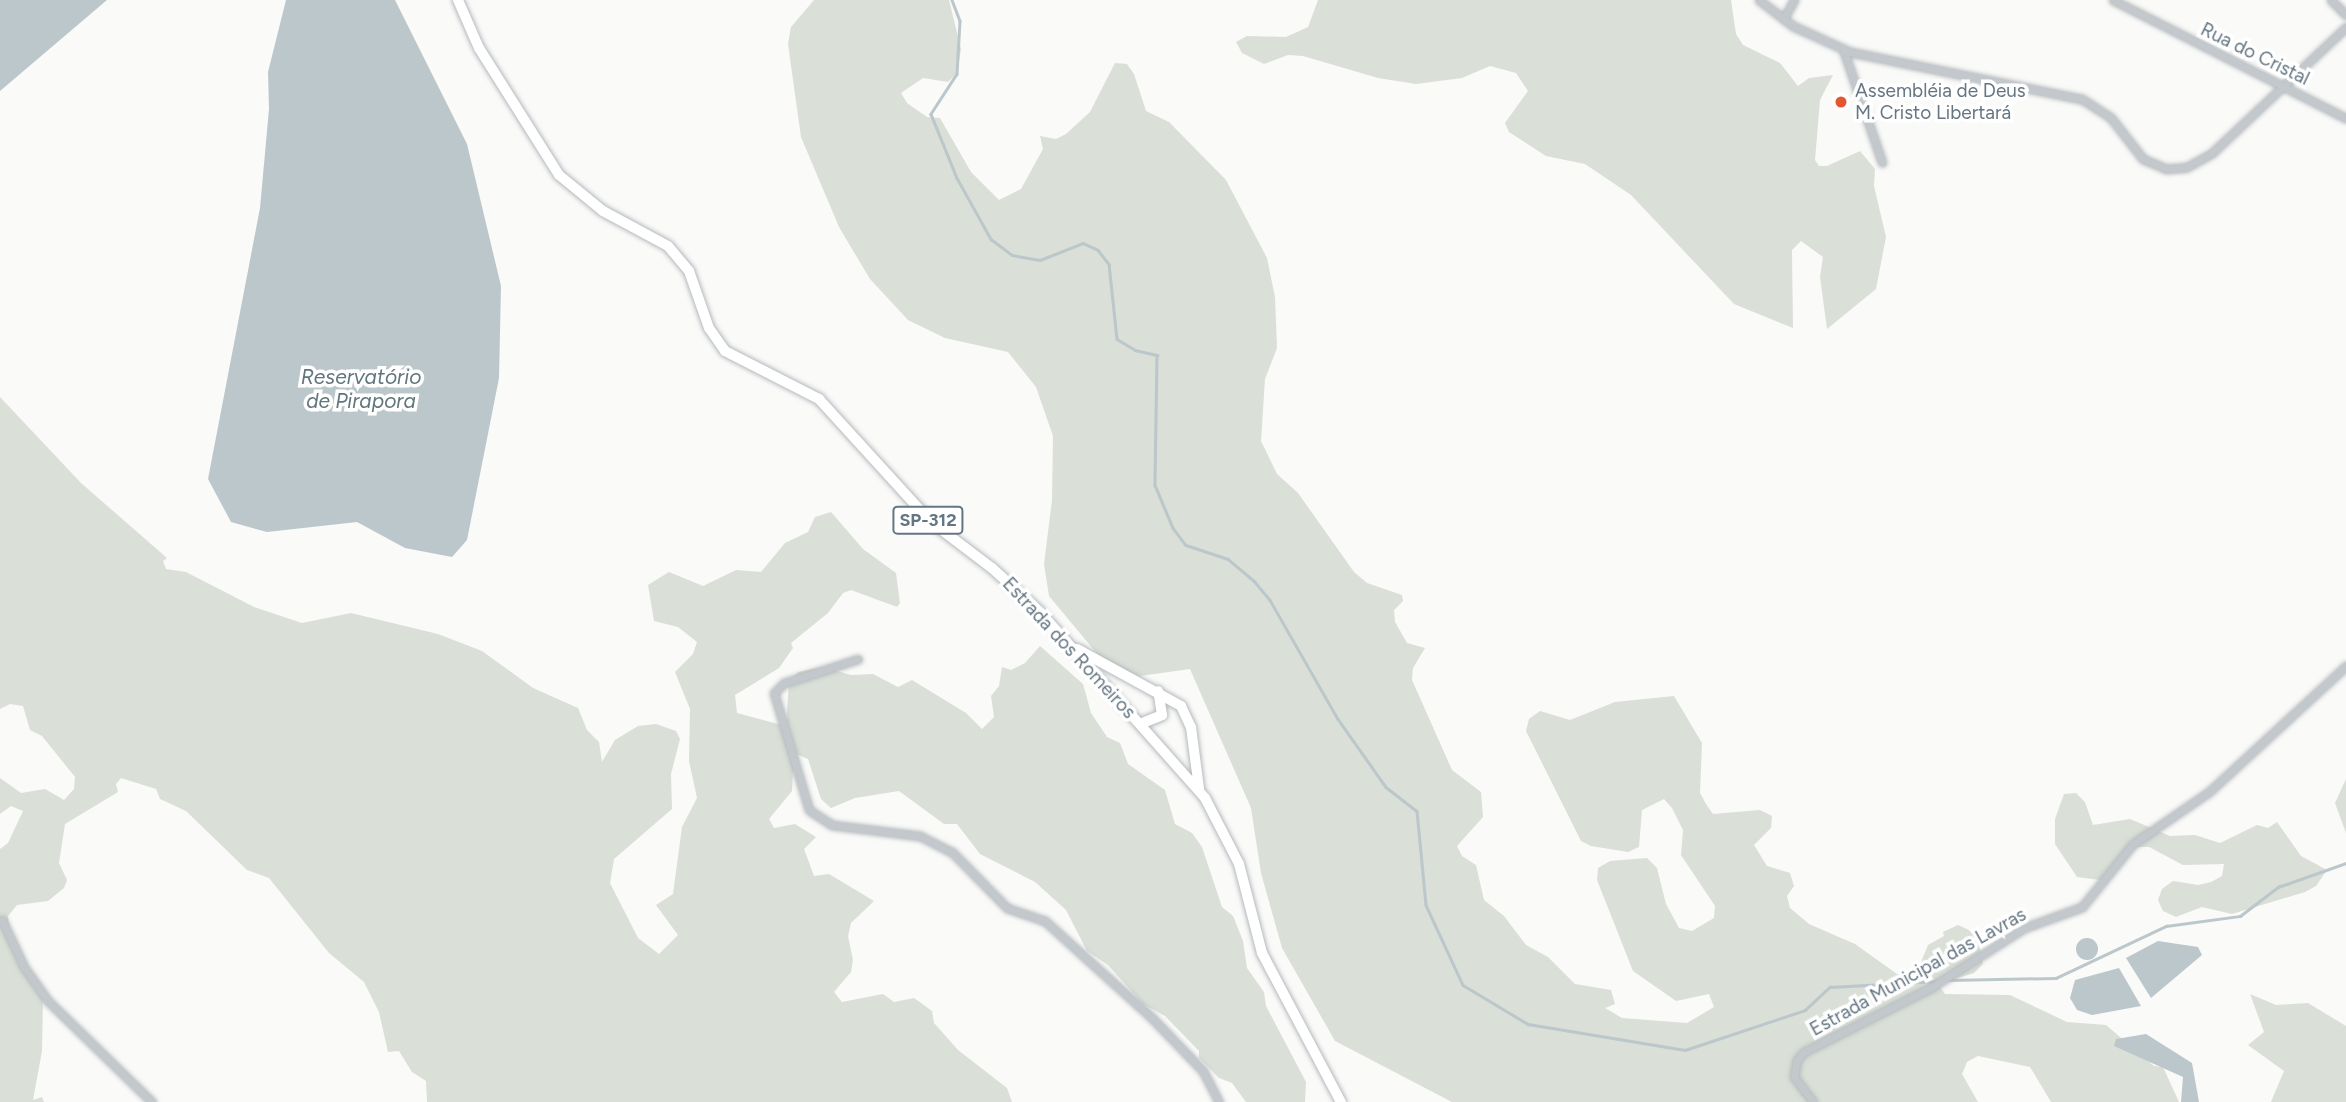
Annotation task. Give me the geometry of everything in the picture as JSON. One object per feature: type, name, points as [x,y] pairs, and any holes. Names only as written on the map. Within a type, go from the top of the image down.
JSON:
[{"type":"main road","name":"Estrada dos Romeiros","points":[[458,0],[479,48],[559,176],[603,211],[668,246],[689,271],[709,328],[725,351],[819,399],[930,521],[1013,586],[1072,646],[1199,790],[1235,855],[1258,942],[1275,982],[1341,1102]]},
{"type":"main road","points":[[1072,646],[1181,706],[1187,716],[1199,790]]},
{"type":"main road","points":[[1140,724],[1162,715],[1158,691]]},
{"type":"street","points":[[1759,0],[1784,18],[1843,49],[2082,99],[2111,118],[2143,159],[2166,169],[2187,167],[2212,153],[2346,27]]},
{"type":"street","points":[[1784,18],[1794,0]]},
{"type":"street","name":"Rua do Cristal","points":[[2113,0],[2284,83],[2346,118]]},
{"type":"street","points":[[2331,0],[2346,15]]},
{"type":"street","points":[[1843,49],[1882,162]]},
{"type":"street","points":[[858,659],[784,683],[774,693],[809,810],[832,825],[920,836],[952,852],[1007,908],[1045,921],[1151,1017],[1202,1071],[1219,1102]]},
{"type":"street","name":"Estrada Municipal das Lavras","points":[[1813,1102],[1794,1077],[1797,1060],[1804,1052],[1933,987],[2024,928],[2082,907],[2133,844],[2210,790],[2346,666]]},
{"type":"street","points":[[2,920],[24,967],[48,1001],[152,1102]]},
{"type":"shaded area","points":[[814,0],[949,0],[961,49],[957,73],[948,82],[923,78],[901,93],[907,103],[927,117],[940,118],[971,172],[999,200],[1021,189],[1043,149],[1040,136],[1056,139],[1066,134],[1090,112],[1115,63],[1127,64],[1134,74],[1146,111],[1169,122],[1226,180],[1267,258],[1275,297],[1277,348],[1265,379],[1261,441],[1277,474],[1298,493],[1354,572],[1367,583],[1402,595],[1403,601],[1394,610],[1395,622],[1407,643],[1425,648],[1413,668],[1412,680],[1452,770],[1481,792],[1483,817],[1457,846],[1462,856],[1476,865],[1484,900],[1504,916],[1526,945],[1548,957],[1575,984],[1611,990],[1615,1004],[1605,1008],[1622,1018],[1687,1023],[1714,1007],[1709,994],[1676,1001],[1633,971],[1597,880],[1598,868],[1610,861],[1647,858],[1657,868],[1666,904],[1679,928],[1692,931],[1714,918],[1715,906],[1681,855],[1683,830],[1672,808],[1664,799],[1642,810],[1639,847],[1628,852],[1591,846],[1581,841],[1526,731],[1529,719],[1540,711],[1570,720],[1615,702],[1674,696],[1702,743],[1700,793],[1706,804],[1713,814],[1760,810],[1772,816],[1771,828],[1754,845],[1767,866],[1790,873],[1794,886],[1787,896],[1790,908],[1809,924],[1855,944],[1897,974],[1909,975],[1919,967],[1928,945],[1944,936],[1943,932],[1958,925],[1969,930],[1978,939],[1983,964],[1974,973],[1938,984],[1945,994],[2010,995],[2067,1022],[2106,1025],[2154,1066],[2163,1067],[2179,1102],[2051,1102],[2030,1067],[1978,1056],[1967,1062],[1962,1074],[1978,1102],[1452,1102],[1335,1041],[1282,948],[1261,873],[1251,808],[1190,669],[1140,676],[1109,668],[1049,596],[1044,564],[1052,500],[1053,436],[1036,387],[1008,352],[945,338],[908,320],[870,279],[839,227],[801,137],[788,44],[791,27]]},
{"type":"shaded area","points":[[1318,0],[1731,0],[1736,34],[1743,45],[1780,63],[1798,86],[1809,78],[1833,75],[1820,100],[1815,160],[1819,166],[1827,166],[1860,151],[1875,169],[1874,186],[1886,237],[1876,289],[1827,329],[1820,277],[1823,257],[1801,241],[1792,250],[1793,328],[1734,304],[1631,195],[1585,164],[1546,156],[1509,132],[1505,123],[1528,91],[1516,73],[1490,66],[1462,78],[1416,84],[1378,78],[1303,56],[1288,55],[1264,64],[1242,53],[1236,42],[1247,36],[1286,37],[1308,27]]},
{"type":"shaded area","points":[[0,397],[81,483],[167,558],[163,561],[166,569],[186,572],[254,607],[302,623],[351,613],[438,634],[482,651],[533,688],[578,708],[587,730],[599,742],[602,762],[615,740],[638,726],[656,724],[676,731],[680,739],[671,774],[672,809],[614,859],[610,883],[638,938],[659,954],[678,935],[656,905],[673,894],[682,827],[697,798],[689,761],[690,709],[675,672],[693,654],[697,642],[678,627],[654,621],[648,585],[669,572],[703,586],[736,570],[761,572],[785,543],[808,532],[815,517],[831,512],[863,549],[896,573],[900,603],[897,607],[851,590],[843,593],[828,613],[791,643],[793,648],[779,668],[735,695],[737,713],[786,726],[789,682],[798,672],[823,667],[851,675],[873,674],[898,687],[912,680],[966,713],[982,729],[994,717],[991,696],[999,686],[1002,667],[1011,670],[1025,663],[1040,646],[1083,684],[1091,713],[1107,737],[1120,743],[1128,764],[1165,790],[1175,824],[1192,833],[1202,847],[1222,907],[1233,916],[1243,941],[1247,968],[1264,992],[1266,1006],[1306,1082],[1305,1102],[1246,1102],[1232,1083],[1219,1078],[1199,1058],[1199,1051],[1165,1016],[1143,1004],[1108,965],[1087,951],[1066,910],[1035,882],[980,854],[957,824],[944,824],[899,791],[855,798],[831,808],[821,799],[808,759],[794,753],[792,791],[769,819],[774,828],[795,824],[816,837],[804,849],[814,876],[829,874],[874,901],[851,923],[848,936],[853,960],[851,972],[834,992],[842,1002],[883,994],[894,1002],[914,998],[932,1011],[934,1023],[958,1050],[1007,1088],[1012,1102],[427,1102],[426,1081],[412,1072],[399,1051],[388,1052],[379,1012],[364,982],[329,953],[269,878],[247,870],[186,811],[160,799],[156,789],[121,778],[116,784],[118,792],[65,824],[59,863],[67,880],[64,888],[48,901],[17,905],[8,916],[9,927],[43,999],[42,1051],[33,1100],[42,1097],[44,1102],[0,1102],[0,849],[8,843],[23,811],[11,806],[0,814],[0,778],[21,793],[45,789],[64,800],[74,789],[75,777],[42,736],[30,730],[23,706],[10,704],[0,709]]},
{"type":"shaded area","points":[[2346,779],[2346,833],[2335,803]]},
{"type":"shaded area","points":[[2076,793],[2085,802],[2093,825],[2130,819],[2170,836],[2195,835],[2220,843],[2257,825],[2268,828],[2277,822],[2301,856],[2327,870],[2316,886],[2305,892],[2232,914],[2202,907],[2176,917],[2163,911],[2158,900],[2162,889],[2173,881],[2198,885],[2211,882],[2222,876],[2224,864],[2183,865],[2149,847],[2136,847],[2100,880],[2077,877],[2055,844],[2055,819],[2064,794]]},
{"type":"shaded area","points":[[2250,994],[2276,1005],[2308,1003],[2346,1026],[2346,1102],[2271,1102],[2284,1071],[2248,1045],[2264,1032]]},
{"type":"water","points":[[0,0],[107,0],[0,91]]},
{"type":"water","name":"Reservatório de Pirapora","points":[[286,0],[395,0],[467,144],[501,286],[499,378],[467,540],[452,557],[405,548],[357,522],[267,532],[231,522],[208,479],[260,208],[269,109],[268,72]]},
{"type":"water","points":[[2083,938],[2091,938],[2098,945],[2098,953],[2091,960],[2083,960],[2076,953],[2076,945]]},
{"type":"water","points":[[2158,941],[2198,947],[2202,955],[2151,998],[2126,958]]},
{"type":"water","points":[[2119,968],[2141,1006],[2092,1015],[2077,1010],[2070,998],[2075,980]]},
{"type":"water","points":[[2146,1034],[2192,1063],[2199,1102],[2181,1102],[2183,1077],[2114,1046],[2116,1039]]},
{"type":"waterway","points":[[952,0],[960,21],[957,74],[931,114],[957,178],[991,239],[1012,255],[1040,260],[1083,243],[1098,250],[1109,264],[1117,339],[1135,350],[1157,355],[1155,485],[1173,528],[1186,545],[1228,559],[1255,582],[1270,600],[1338,719],[1386,787],[1417,811],[1426,905],[1463,985],[1528,1024],[1685,1050],[1805,1010],[1830,987],[1939,981]]},
{"type":"waterway","points":[[1949,980],[2056,978],[2166,926],[2240,916],[2278,887],[2346,863]]},
{"type":"place","name":"Assembléia de Deus M. Cristo Libertará","points":[[1841,102]]}]
